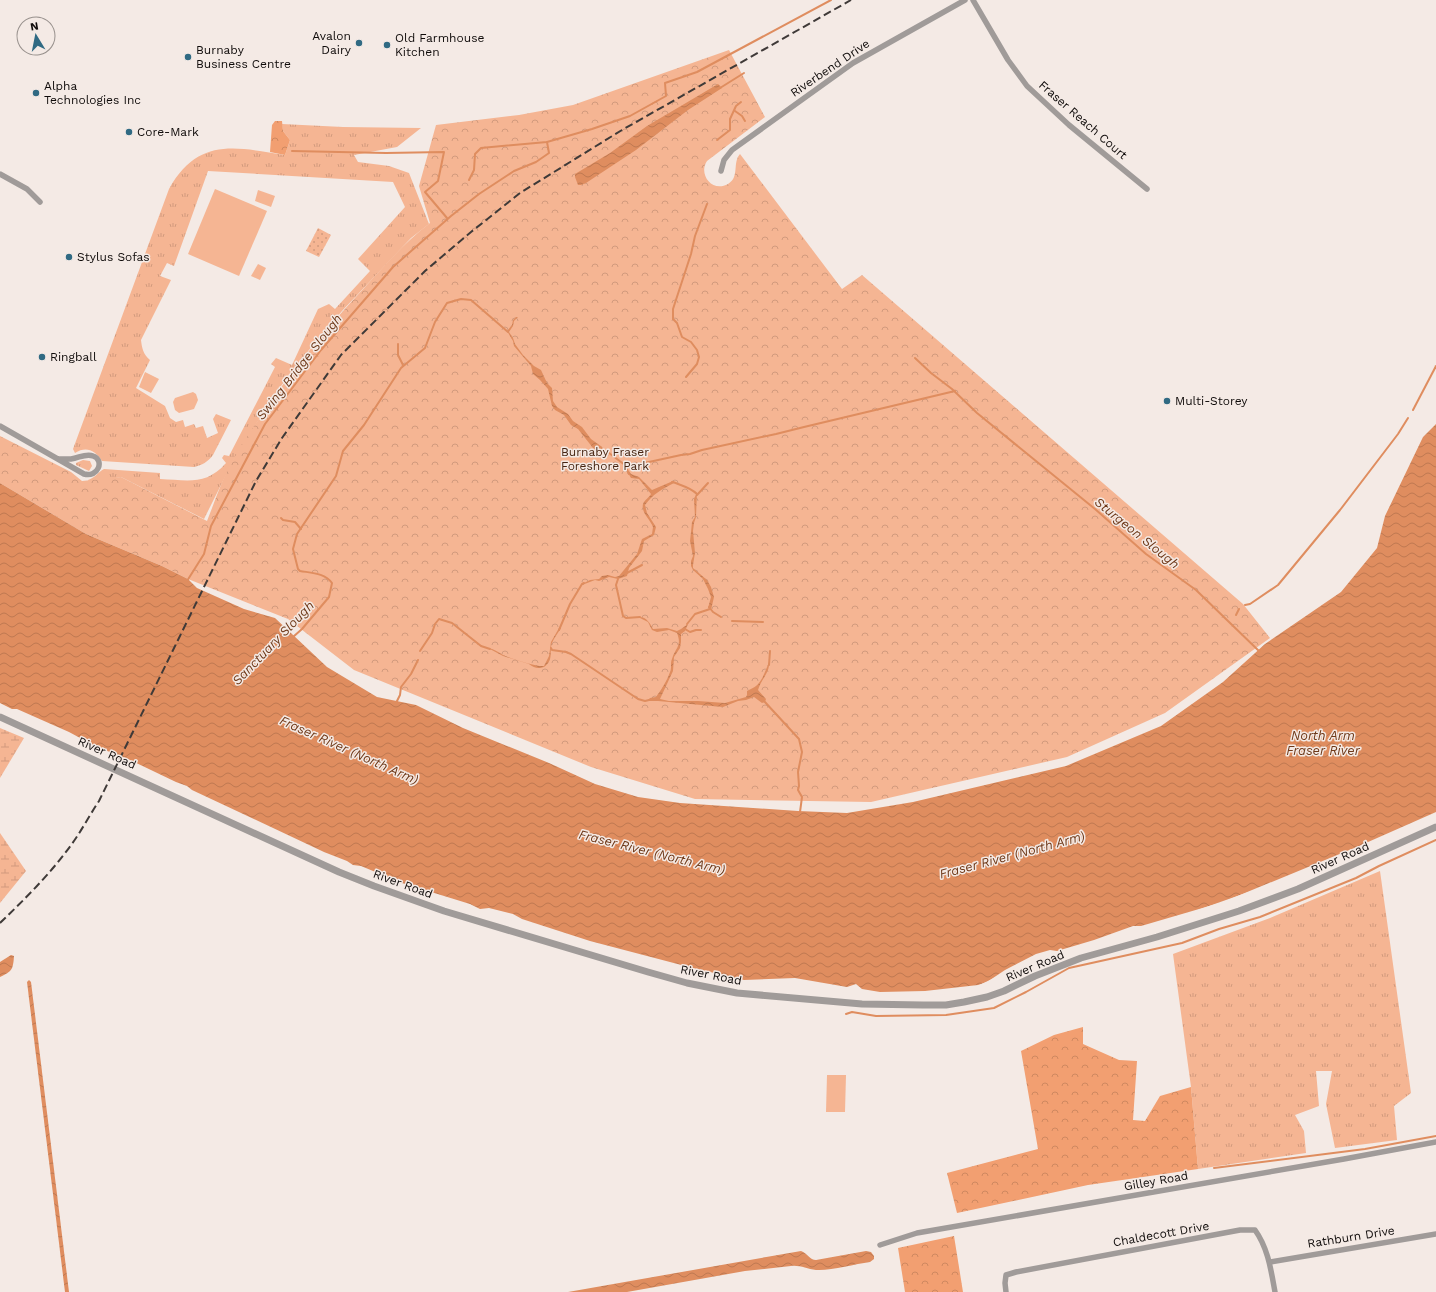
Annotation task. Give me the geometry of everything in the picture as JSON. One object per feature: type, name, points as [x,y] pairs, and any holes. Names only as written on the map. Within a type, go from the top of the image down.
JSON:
[{"type":"street","name":"Riverbend Drive","points":[[721,171],[724,160],[732,150],[853,63],[965,0]]},
{"type":"street","name":"Fraser Reach Court","points":[[973,0],[1008,60],[1027,86],[1069,125],[1147,189]]},
{"type":"street","points":[[0,174],[27,189],[40,202]]},
{"type":"street","points":[[0,426],[59,459],[88,475],[94,474],[99,465],[97,459],[87,455],[71,459],[59,459]]},
{"type":"street","name":"River Road","points":[[0,717],[339,872],[408,899],[687,983],[737,993],[862,1004],[946,1005],[987,997],[1081,958],[1157,937],[1239,911],[1298,889],[1436,827]]},
{"type":"street","name":"Gilley Road","points":[[880,1245],[917,1233],[1344,1160],[1436,1142]]},
{"type":"street","name":"Chaldecott Drive","points":[[1006,1292],[1006,1275],[1016,1272],[1247,1230],[1255,1230],[1260,1238],[1270,1262],[1276,1292]]},
{"type":"street","name":"Rathburn Drive","points":[[1270,1262],[1436,1234]]},
{"type":"green space","name":"Burnaby Fraser Foreshore Park","points":[[729,50],[765,117],[707,161],[704,171],[708,181],[717,186],[722,186],[732,181],[735,174],[736,162],[740,154],[842,289],[862,275],[1243,604],[1270,638],[1165,713],[1067,757],[871,802],[695,799],[591,767],[354,670],[288,619],[188,579],[162,566],[86,534],[0,483],[0,436],[71,472],[82,481],[121,477],[207,521],[222,482],[233,460],[262,414],[294,370],[346,307],[380,270],[430,223],[419,186],[436,125],[519,115],[573,105]]},
{"type":"green space","points":[[275,121],[282,121],[283,131],[290,140],[285,155],[270,152],[272,125]]},
{"type":"green space","points":[[282,124],[343,127],[421,128],[397,147],[354,155],[358,162],[389,166],[409,173],[429,224],[411,238],[342,311],[274,395],[233,461],[204,519],[121,477],[89,483],[88,480],[104,469],[160,473],[160,479],[187,480],[203,478],[219,470],[226,463],[222,458],[224,455],[229,456],[275,367],[271,364],[276,358],[292,365],[318,309],[329,304],[335,309],[370,271],[358,259],[405,207],[393,182],[208,171],[174,266],[167,263],[160,276],[171,280],[141,340],[143,351],[150,360],[136,388],[165,406],[170,418],[176,422],[183,420],[185,427],[194,424],[196,428],[203,426],[207,438],[218,433],[213,419],[216,414],[231,420],[213,455],[205,463],[194,467],[102,461],[90,450],[83,450],[75,453],[73,449],[169,189],[180,172],[192,161],[205,153],[234,149],[285,155],[290,140],[283,131]]},
{"type":"green space","points":[[215,189],[267,211],[239,276],[188,254]]},
{"type":"green space","points":[[258,190],[275,196],[271,207],[255,201]]},
{"type":"green space","points":[[318,228],[331,235],[319,257],[306,251]]},
{"type":"green space","points":[[258,264],[266,268],[260,280],[251,276]]},
{"type":"green space","points":[[145,372],[159,379],[151,393],[139,387]]},
{"type":"green space","points":[[193,392],[196,394],[198,400],[194,409],[179,413],[175,410],[173,402],[175,398]]},
{"type":"green space","points":[[83,460],[90,461],[92,466],[89,471],[76,465],[76,463]]},
{"type":"green space","points":[[0,728],[24,738],[0,778]]},
{"type":"green space","points":[[0,833],[26,871],[0,903]]},
{"type":"green space","points":[[1380,871],[1411,1093],[1394,1106],[1397,1140],[1335,1148],[1326,1104],[1332,1071],[1316,1071],[1319,1106],[1295,1115],[1304,1131],[1306,1153],[1198,1169],[1191,1087],[1173,954],[1270,918]]},
{"type":"green space","points":[[1083,1027],[1083,1044],[1119,1060],[1137,1061],[1133,1120],[1145,1121],[1160,1096],[1191,1087],[1198,1169],[1088,1185],[957,1213],[947,1173],[1038,1149],[1021,1051],[1054,1035]]},
{"type":"green space","points":[[827,1075],[846,1075],[845,1112],[826,1112]]},
{"type":"green space","points":[[954,1236],[963,1292],[905,1292],[898,1248]]},
{"type":"water","points":[[718,84],[722,88],[688,110],[636,150],[586,183],[578,185],[575,174],[610,153],[647,126]]},
{"type":"water","points":[[516,317],[518,317],[514,321],[509,332],[515,344],[534,366],[541,370],[547,383],[552,388],[553,401],[557,407],[568,414],[573,421],[582,427],[591,439],[602,447],[605,452],[599,453],[593,448],[578,429],[571,425],[564,415],[555,410],[552,406],[548,389],[533,374],[531,366],[514,346],[513,341],[507,331]]},
{"type":"water","name":"North Arm Fraser River","points":[[1436,424],[1436,815],[1322,866],[1192,912],[1017,967],[967,991],[909,995],[852,992],[794,981],[746,983],[686,972],[421,893],[340,861],[0,706],[0,483],[86,534],[162,566],[188,579],[197,588],[244,609],[275,618],[327,667],[377,697],[416,705],[463,728],[549,763],[595,784],[638,797],[680,803],[798,811],[847,813],[913,802],[1066,766],[1161,726],[1223,682],[1265,644],[1341,592],[1377,548],[1385,516],[1423,437]]},
{"type":"water","points":[[629,471],[631,474],[639,477],[652,490],[673,481],[674,483],[658,492],[645,505],[647,513],[656,527],[654,535],[644,541],[642,551],[629,568],[627,576],[618,579],[609,577],[582,585],[590,580],[599,579],[602,576],[619,576],[637,554],[642,539],[652,534],[652,524],[643,510],[644,502],[651,494],[639,479],[631,478],[628,473]]},
{"type":"water","points":[[697,492],[696,517],[693,531],[695,553],[693,568],[707,580],[711,587],[714,597],[711,610],[708,608],[711,597],[708,589],[703,579],[693,570],[691,566],[693,556],[690,541],[692,522],[695,517],[694,499]]},
{"type":"water","points":[[638,617],[641,617],[649,622],[653,629],[667,628],[677,631],[688,624],[685,631],[681,634],[680,648],[674,657],[673,671],[660,699],[669,701],[725,703],[746,697],[747,691],[755,687],[761,681],[769,662],[767,673],[758,690],[766,699],[765,702],[762,703],[754,697],[723,707],[647,701],[650,698],[656,697],[666,682],[671,670],[671,661],[679,641],[677,633],[669,630],[657,632],[652,630],[648,622]]},
{"type":"water","points":[[559,628],[561,628],[551,646],[551,656],[549,662],[542,668],[534,667],[503,656],[488,648],[517,660],[544,666],[549,656],[551,642]]},
{"type":"water","points":[[11,955],[14,956],[11,970],[0,977],[0,962]]},
{"type":"water","points":[[29,980],[31,982],[69,1292],[65,1292],[27,982]]},
{"type":"water","points":[[801,1251],[812,1259],[816,1260],[866,1251],[871,1252],[874,1259],[870,1262],[829,1269],[816,1270],[794,1266],[745,1271],[627,1292],[568,1292]]},
{"type":"pier","points":[[0,703],[69,732],[97,747],[128,759],[187,786],[192,790],[353,865],[361,866],[402,883],[470,904],[480,909],[489,908],[513,914],[522,919],[590,941],[744,980],[795,978],[847,987],[856,984],[862,989],[880,992],[925,991],[978,985],[987,982],[1005,970],[1036,954],[1050,950],[1057,951],[1133,926],[1141,926],[1223,902],[1359,846],[1436,812],[1436,817],[1322,868],[1192,914],[1018,969],[968,993],[909,997],[852,994],[793,983],[746,985],[685,974],[544,932],[506,919],[420,895],[339,863],[233,816],[102,753],[48,731],[0,708]]},
{"type":"waterway","points":[[469,180],[474,170],[475,154],[481,148],[547,142],[630,116],[666,96],[665,83],[697,72],[831,0]]},
{"type":"waterway","points":[[720,88],[744,73]]},
{"type":"waterway","points":[[717,140],[730,130],[730,119],[736,106],[741,102]]},
{"type":"waterway","points":[[735,111],[742,116],[745,121]]},
{"type":"waterway","name":"Swing Bridge Slough","points":[[187,581],[204,554],[211,526],[265,424],[321,350],[393,267],[451,216],[479,194],[514,171],[536,162],[549,153],[547,142]]},
{"type":"waterway","points":[[292,151],[386,153],[444,152],[438,181],[425,192],[447,218]]},
{"type":"waterway","points":[[686,377],[697,364],[699,357],[697,350],[691,342],[682,337],[677,323],[673,319],[673,309],[691,254],[695,236],[707,204]]},
{"type":"waterway","name":"Sanctuary Slough","points":[[293,637],[302,629],[329,597],[332,583],[322,575],[300,571],[298,569],[293,549],[297,534],[336,476],[343,451],[364,425],[401,368],[425,348],[435,322],[447,303],[461,299],[471,300],[508,332]]},
{"type":"waterway","points":[[398,344],[398,355],[403,365]]},
{"type":"waterway","name":"Sturgeon Slough","points":[[915,358],[931,373],[952,389],[977,413],[1095,509],[1146,554],[1196,590],[1260,652]]},
{"type":"waterway","points":[[1413,410],[1436,366]]},
{"type":"waterway","points":[[626,467],[690,454],[955,391]]},
{"type":"waterway","points":[[1245,605],[1250,604],[1278,585],[1340,510],[1398,434],[1408,418]]},
{"type":"waterway","points":[[604,451],[625,465],[629,474]]},
{"type":"waterway","points":[[672,482],[689,488],[697,494]]},
{"type":"waterway","points":[[697,495],[708,483]]},
{"type":"waterway","points":[[281,518],[283,520],[295,522],[301,529]]},
{"type":"waterway","points":[[625,574],[642,565]]},
{"type":"waterway","points":[[618,579],[616,585],[623,616],[626,618],[640,617]]},
{"type":"waterway","points":[[559,630],[570,604],[584,583]]},
{"type":"waterway","points":[[709,607],[713,612],[721,617]]},
{"type":"waterway","points":[[687,624],[695,614],[710,609]]},
{"type":"waterway","points":[[1236,615],[1239,609]]},
{"type":"waterway","points":[[420,651],[439,619],[452,623],[481,646],[490,649]]},
{"type":"waterway","points":[[732,621],[763,622]]},
{"type":"waterway","points":[[685,629],[690,632],[701,630]]},
{"type":"waterway","points":[[551,648],[552,650],[571,654],[638,699],[645,701],[649,700]]},
{"type":"waterway","points":[[769,665],[770,651]]},
{"type":"waterway","points":[[396,703],[400,695],[401,687],[411,674],[418,660]]},
{"type":"waterway","points":[[764,701],[799,739],[802,752],[798,772],[798,790],[802,797],[800,812]]},
{"type":"waterway","points":[[846,1014],[852,1012],[876,1016],[946,1015],[994,1008],[1069,968],[1182,943],[1219,929],[1260,917],[1356,878],[1436,840]]},
{"type":"waterway","points":[[1214,1168],[1365,1149],[1436,1136]]},
{"type":"railway","points":[[0,923],[59,861],[76,838],[99,801],[256,481],[282,438],[341,355],[425,271],[520,193],[622,130],[851,0]]},
{"type":"place","name":"Avalon Dairy","points":[[359,43]]},
{"type":"place","name":"Old Farmhouse Kitchen","points":[[387,45]]},
{"type":"place","name":"Burnaby Business Centre","points":[[188,57]]},
{"type":"place","name":"Alpha Technologies Inc","points":[[36,93]]},
{"type":"place","name":"Core-Mark","points":[[129,132]]},
{"type":"place","name":"Stylus Sofas","points":[[69,257]]},
{"type":"place","name":"Ringball","points":[[42,357]]},
{"type":"place","name":"Multi-Storey","points":[[1167,401]]},
{"type":"water label","name":"Fraser River (North Arm)","points":[[349,750]]},
{"type":"water label","name":"Fraser River (North Arm)","points":[[652,852]]},
{"type":"water label","name":"Fraser River (North Arm)","points":[[1012,855]]}]
